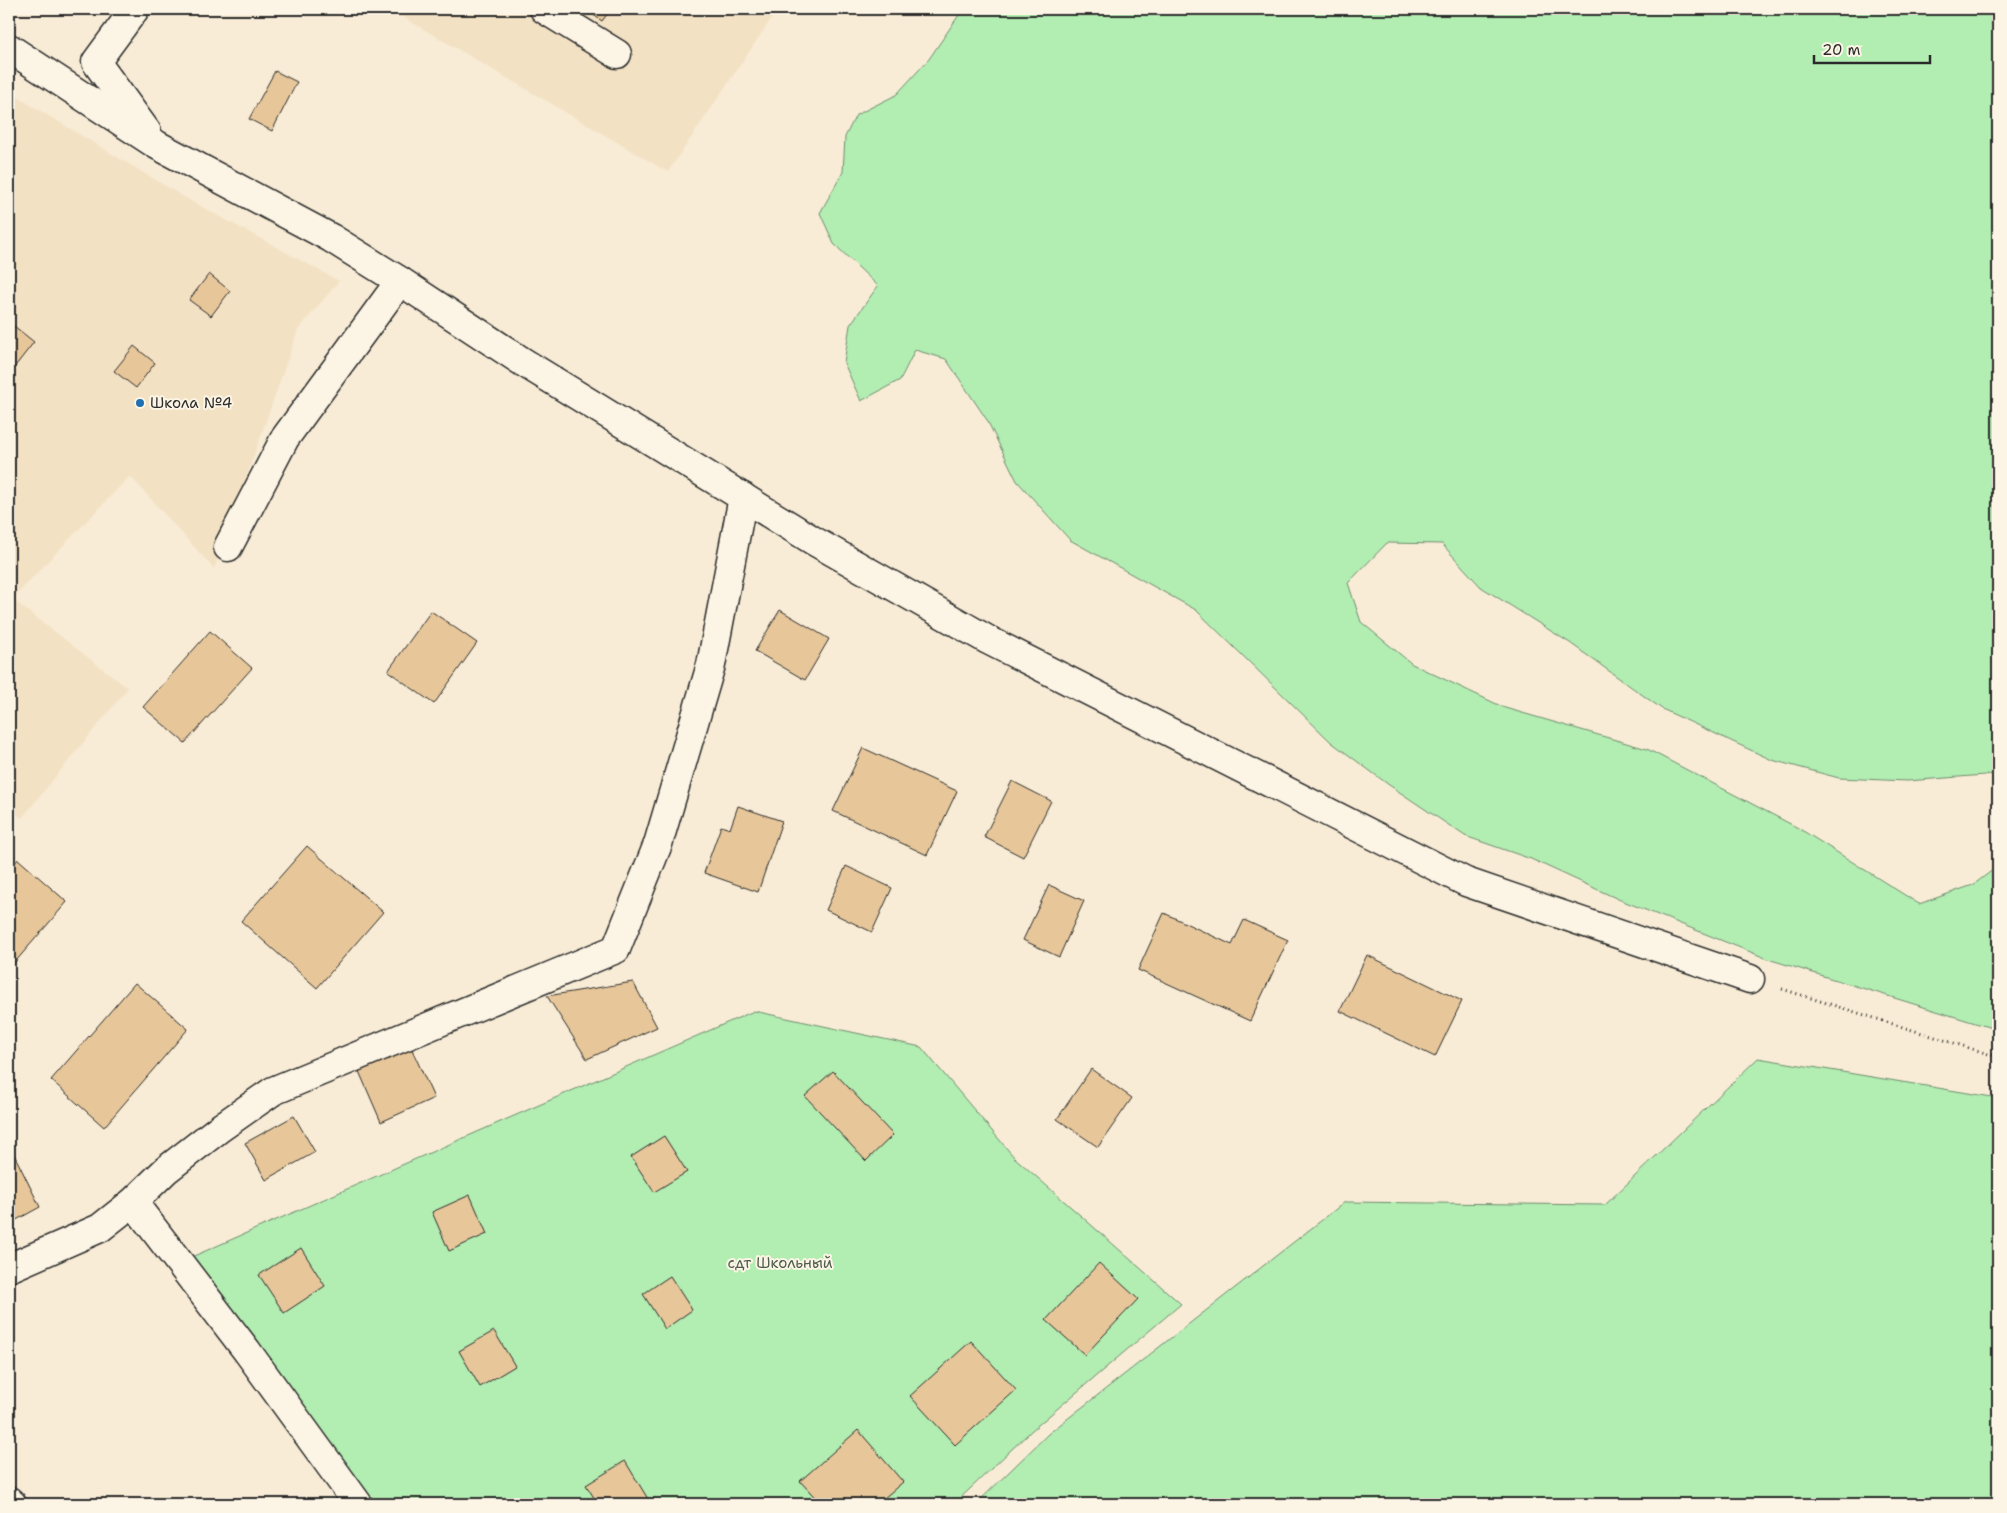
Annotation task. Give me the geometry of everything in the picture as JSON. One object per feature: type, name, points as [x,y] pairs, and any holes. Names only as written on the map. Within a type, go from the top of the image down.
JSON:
[{"type":"street","points":[[135,9],[96,62],[157,145]]},
{"type":"street","points":[[544,9],[617,54]]},
{"type":"street","points":[[9,48],[157,145],[331,238],[523,362],[743,497],[988,640],[1466,882],[1750,979]]},
{"type":"street","points":[[228,547],[285,438],[400,281]]},
{"type":"street","points":[[9,1268],[100,1228],[133,1202],[166,1170],[220,1128],[273,1091],[616,949],[658,844],[711,665],[743,497]]},
{"type":"street","points":[[133,1202],[247,1351],[358,1504]]},
{"type":"street","points":[[9,1501],[12,1504]]},
{"type":"path","points":[[1750,979],[1998,1057]]},
{"type":"shaded area","points":[[389,9],[778,9],[668,172]]},
{"type":"shaded area","name":"Школа №4","points":[[9,92],[189,200],[339,281],[298,330],[214,569],[130,476],[12,599],[128,688],[22,818],[9,809]]},
{"type":"green space","points":[[963,9],[1998,9],[1998,774],[1907,781],[1839,778],[1772,760],[1662,709],[1570,643],[1481,587],[1442,544],[1387,543],[1348,583],[1361,622],[1412,664],[1505,708],[1647,749],[1800,829],[1919,904],[1973,885],[1998,866],[1998,1030],[1768,959],[1618,899],[1531,859],[1465,836],[1389,785],[1331,742],[1196,610],[1070,540],[1017,481],[987,420],[946,359],[915,350],[900,380],[861,401],[844,363],[850,325],[878,286],[834,244],[820,213],[843,172],[845,137],[856,115],[896,95],[929,59]]},
{"type":"green space","name":"сдт Школьный","points":[[754,1011],[921,1047],[1014,1157],[1181,1304],[1031,1431],[954,1504],[343,1504],[171,1266]]},
{"type":"green space","points":[[1758,1058],[1998,1098],[1998,1504],[976,1504],[1048,1434],[1345,1202],[1605,1205]]},
{"type":"building","points":[[585,9],[611,9],[602,21]]},
{"type":"building","points":[[275,71],[297,82],[272,131],[249,119]]},
{"type":"building","points":[[209,274],[230,291],[211,316],[189,300]]},
{"type":"building","points":[[9,322],[34,342],[9,374]]},
{"type":"building","points":[[134,346],[155,363],[136,388],[114,371]]},
{"type":"building","points":[[780,610],[829,639],[805,680],[755,651]]},
{"type":"building","points":[[431,611],[477,643],[434,704],[388,671]]},
{"type":"building","points":[[210,631],[252,668],[185,743],[143,707]]},
{"type":"building","points":[[863,748],[957,791],[927,855],[833,811]]},
{"type":"building","points":[[1012,781],[1051,801],[1023,857],[984,837]]},
{"type":"building","points":[[738,806],[782,821],[758,892],[704,873],[721,826],[730,829]]},
{"type":"building","points":[[307,846],[383,912],[317,988],[241,921]]},
{"type":"building","points":[[18,859],[67,902],[9,969],[9,870]]},
{"type":"building","points":[[846,866],[892,888],[872,932],[826,910]]},
{"type":"building","points":[[1049,885],[1084,901],[1059,957],[1023,940]]},
{"type":"building","points":[[1164,913],[1232,945],[1244,920],[1288,940],[1250,1021],[1138,970]]},
{"type":"building","points":[[1367,955],[1462,1001],[1435,1057],[1340,1011]]},
{"type":"building","points":[[633,982],[657,1027],[587,1059],[547,996]]},
{"type":"building","points":[[135,983],[188,1029],[104,1127],[51,1080]]},
{"type":"building","points":[[410,1045],[434,1098],[381,1122],[358,1069]]},
{"type":"building","points":[[1091,1069],[1132,1098],[1098,1147],[1057,1119]]},
{"type":"building","points":[[833,1071],[893,1135],[866,1161],[805,1096]]},
{"type":"building","points":[[294,1116],[315,1152],[266,1180],[245,1143]]},
{"type":"building","points":[[664,1136],[687,1172],[654,1192],[631,1157]]},
{"type":"building","points":[[9,1144],[40,1207],[9,1224]]},
{"type":"building","points":[[470,1195],[487,1234],[449,1251],[432,1212]]},
{"type":"building","points":[[301,1248],[325,1286],[284,1313],[259,1275]]},
{"type":"building","points":[[1099,1263],[1138,1299],[1085,1355],[1046,1320]]},
{"type":"building","points":[[670,1276],[692,1310],[665,1329],[643,1294]]},
{"type":"building","points":[[494,1331],[515,1366],[480,1387],[459,1351]]},
{"type":"building","points":[[971,1341],[1016,1390],[955,1445],[910,1396]]},
{"type":"building","points":[[858,1430],[903,1482],[877,1504],[821,1504],[800,1481]]},
{"type":"building","points":[[625,1461],[651,1504],[598,1504],[586,1485]]},
{"type":"place","name":"Школа №4","points":[[140,403]]}]
